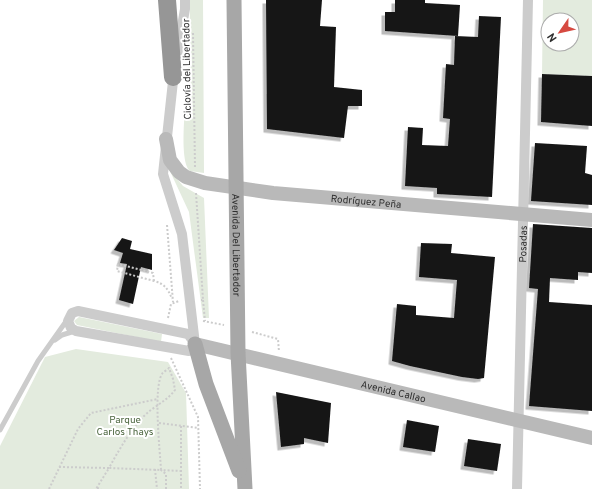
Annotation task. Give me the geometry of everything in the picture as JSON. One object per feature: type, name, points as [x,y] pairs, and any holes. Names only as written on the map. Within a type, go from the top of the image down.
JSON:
[{"type":"highway","points":[[167,0],[173,77]]},
{"type":"main road","name":"Avenida Del Libertador","points":[[234,0],[238,354],[244,486]]},
{"type":"main road","points":[[195,344],[206,384],[244,486]]},
{"type":"street","points":[[68,318],[69,326],[76,331],[188,351],[195,344],[182,234],[163,179],[173,77],[185,9],[185,0]]},
{"type":"street","name":"Posadas","points":[[517,489],[528,0]]},
{"type":"street","name":"Rodríguez Peña","points":[[166,139],[170,160],[179,172],[195,181],[273,193],[592,220]]},
{"type":"street","name":"Avenida Callao","points":[[68,318],[72,313],[78,311],[188,334],[195,344],[592,438]]},
{"type":"lane","points":[[0,430],[38,361],[68,318]]},
{"type":"lane","points":[[51,343],[62,335],[76,331]]},
{"type":"path","name":"Ciclovía del Libertador","points":[[193,31],[195,139]]},
{"type":"path","points":[[154,281],[153,273],[118,264],[117,272],[154,281],[165,286],[173,302],[166,219]]},
{"type":"path","points":[[203,300],[205,321]]},
{"type":"path","points":[[172,362],[183,381],[198,418],[200,489]]},
{"type":"path","points":[[101,489],[97,488],[134,427],[158,404],[170,397],[175,390],[173,378],[169,368],[162,374],[158,385],[158,404],[161,470],[166,474],[166,489]]},
{"type":"path","points":[[49,489],[78,429],[91,413],[158,399]]},
{"type":"path","points":[[159,423],[198,428]]},
{"type":"path","points":[[181,426],[181,489]]},
{"type":"path","points":[[59,467],[181,471]]},
{"type":"path","points":[[155,470],[157,489]]},
{"type":"green space","points":[[190,0],[203,0],[204,173],[190,171],[186,164],[184,153],[184,122],[188,77]]},
{"type":"green space","points":[[543,0],[592,0],[592,76],[542,74],[542,52],[580,52],[580,12],[543,12]]},
{"type":"green space","points":[[169,169],[183,186],[204,198],[209,318],[203,318],[189,212]]},
{"type":"green space","points":[[79,317],[162,334],[161,342],[77,325],[74,321]]},
{"type":"green space","name":"Parque Carlos Thays","points":[[76,349],[168,362],[186,393],[189,489],[0,489],[0,446],[45,357]]},
{"type":"building","points":[[266,0],[322,0],[320,26],[336,27],[334,87],[362,90],[362,106],[348,106],[344,138],[267,129]]},
{"type":"building","points":[[395,0],[425,0],[425,3],[460,5],[458,36],[385,31],[385,12],[395,12]]},
{"type":"building","points":[[479,16],[501,17],[492,197],[437,194],[437,188],[405,186],[408,127],[423,128],[422,145],[448,146],[450,119],[443,118],[446,64],[454,65],[455,36],[478,37]]},
{"type":"building","points":[[542,74],[592,76],[592,126],[541,122]]},
{"type":"building","points":[[535,143],[587,146],[585,173],[592,175],[592,205],[531,201]]},
{"type":"building","points":[[533,224],[592,228],[592,273],[578,272],[578,280],[550,278],[549,302],[592,305],[592,411],[529,406],[538,289],[529,288]]},
{"type":"building","points":[[122,238],[132,241],[130,249],[152,254],[152,270],[141,267],[133,304],[119,300],[127,264],[120,263],[123,253],[114,250]]},
{"type":"building","points":[[421,243],[452,244],[451,253],[495,257],[484,378],[478,379],[462,377],[392,361],[397,304],[416,306],[416,315],[454,318],[457,280],[419,277]]},
{"type":"building","points":[[276,392],[331,403],[328,443],[304,438],[304,444],[281,447]]},
{"type":"building","points":[[407,420],[439,426],[435,452],[403,447]]},
{"type":"building","points":[[468,439],[501,444],[497,471],[464,466]]}]
